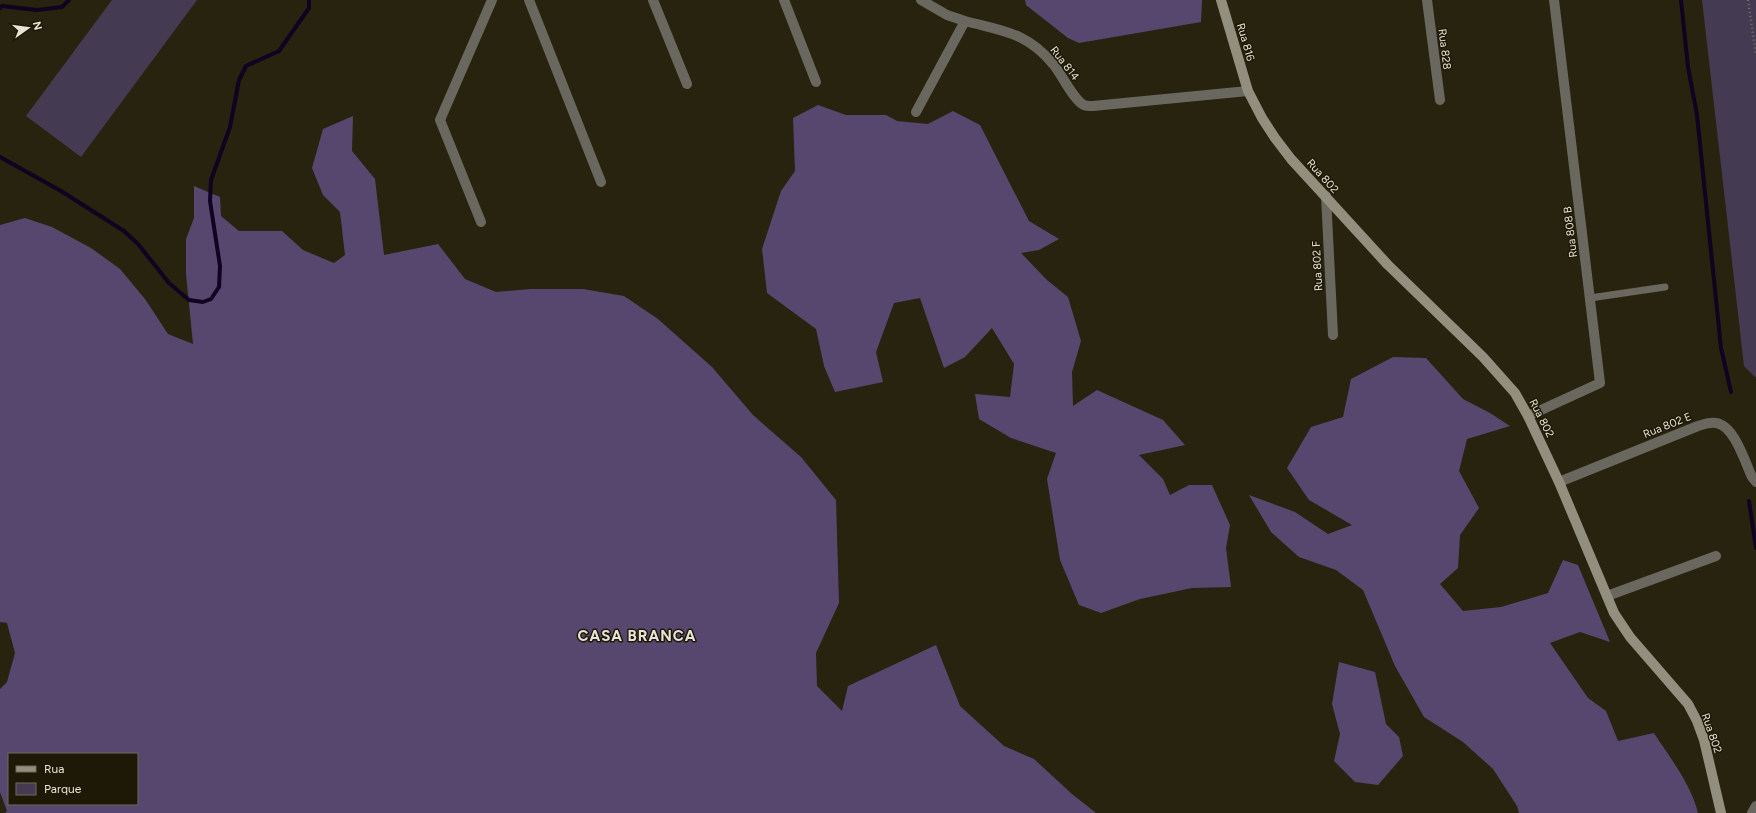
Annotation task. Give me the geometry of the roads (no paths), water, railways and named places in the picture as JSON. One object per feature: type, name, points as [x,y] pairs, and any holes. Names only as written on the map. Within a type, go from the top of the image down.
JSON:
[{"type":"main road","name":"Rua 816","points":[[1221,0],[1248,91]]},
{"type":"main road","name":"Rua 802","points":[[1248,91],[1262,118],[1275,138],[1292,159],[1404,281],[1498,371],[1515,393],[1528,416],[1559,482],[1620,624],[1683,697],[1697,722],[1704,740],[1721,813]]},
{"type":"street","points":[[481,222],[440,120],[492,0]]},
{"type":"street","points":[[529,0],[602,182]]},
{"type":"street","points":[[653,0],[687,84]]},
{"type":"street","points":[[784,0],[816,82]]},
{"type":"street","points":[[916,112],[965,21],[947,16],[921,0]]},
{"type":"street","name":"Rua 828","points":[[1427,0],[1440,100]]},
{"type":"street","name":"Rua 808 B","points":[[1528,416],[1600,383],[1554,0]]},
{"type":"street","name":"Rua 814","points":[[965,21],[1017,35],[1032,43],[1053,65],[1077,100],[1084,105],[1093,106],[1248,91]]},
{"type":"street","name":"Rua 802 F","points":[[1326,196],[1333,335]]},
{"type":"street","name":"Rua 802 E","points":[[1559,482],[1707,423],[1718,423],[1726,427],[1732,434],[1752,477],[1756,482]]},
{"type":"street","points":[[1607,596],[1716,556]]},
{"type":"street","points":[[1752,813],[1756,806]]},
{"type":"lane","points":[[1590,298],[1665,287]]},
{"type":"waterway","points":[[0,8],[2,6],[37,10],[62,7],[69,0]]},
{"type":"waterway","points":[[0,157],[61,191],[124,231],[138,244],[169,283],[189,300],[203,302],[211,299],[219,287],[220,266],[210,201],[211,180],[230,127],[239,80],[246,66],[279,51],[309,8],[309,0]]},
{"type":"waterway","points":[[1681,0],[1688,67],[1697,115],[1721,348],[1731,392]]},
{"type":"waterway","points":[[1749,501],[1756,548]]},
{"type":"district","name":"CASA BRANCA","points":[[637,636]]}]
